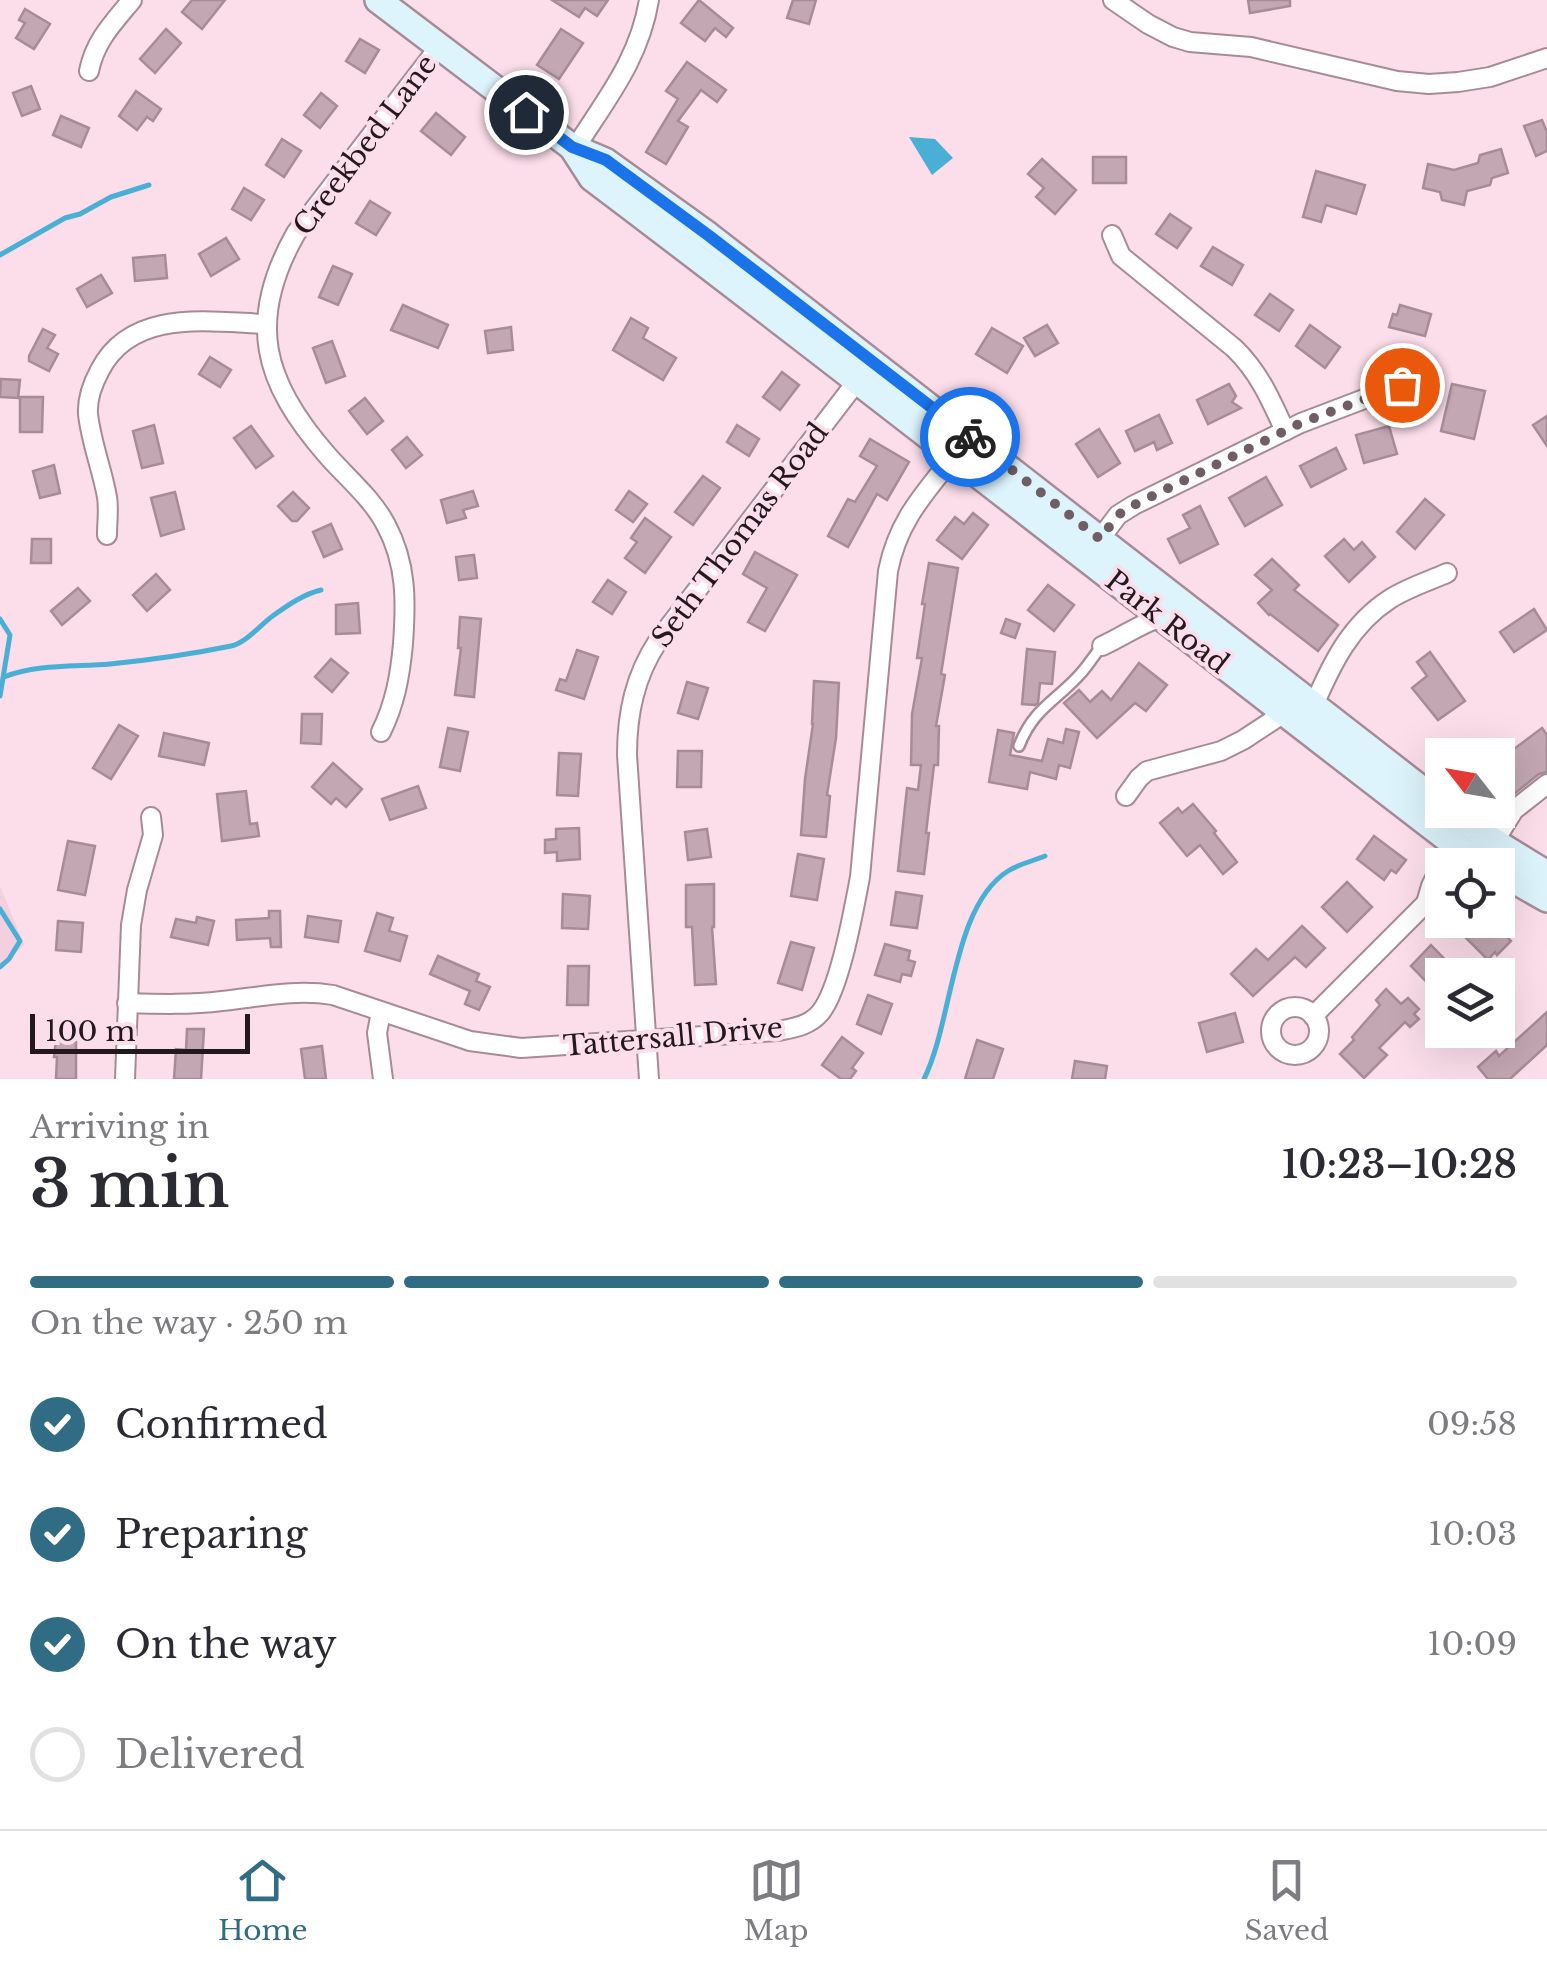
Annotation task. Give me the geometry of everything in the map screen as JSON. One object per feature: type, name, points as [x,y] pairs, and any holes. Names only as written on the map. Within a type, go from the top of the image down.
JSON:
[{"type":"main road","name":"Park Road","points":[[378,0],[572,147],[592,178],[1100,539],[1425,792]]},
{"type":"main road","name":"Park Road","points":[[866,370],[954,456],[1463,848]]},
{"type":"main road","name":"Park Road","points":[[1515,867],[1547,874]]},
{"type":"main road","name":"Park Road","points":[[1515,879],[1547,899]]},
{"type":"street","points":[[89,71],[99,40],[132,0]]},
{"type":"street","points":[[572,147],[588,129],[635,53],[649,0]]},
{"type":"street","points":[[1113,0],[1148,24],[1190,42],[1252,47],[1397,82],[1429,84],[1490,77],[1547,58]]},
{"type":"street","name":"Creekbed Lane","points":[[381,732],[392,710],[402,651],[406,592],[398,554],[376,510],[325,453],[284,396],[270,361],[266,324],[273,284],[296,233],[439,48]]},
{"type":"street","points":[[1112,235],[1120,256],[1249,363],[1263,383],[1285,431]]},
{"type":"street","points":[[107,535],[108,500],[88,406],[92,386],[104,362],[132,336],[157,324],[266,324]]},
{"type":"street","name":"Seth Thomas Road","points":[[650,1079],[627,755],[631,700],[658,641],[866,370]]},
{"type":"street","points":[[1100,539],[1118,515],[1134,505],[1285,431],[1402,385]]},
{"type":"street","name":"Tattersall Drive","points":[[127,1003],[184,1004],[301,992],[333,995],[486,1044],[546,1048],[789,1029],[812,1021],[828,1002],[860,877],[893,548],[907,518],[954,456]]},
{"type":"street","points":[[1314,705],[1336,655],[1356,627],[1391,598],[1447,573]]},
{"type":"street","points":[[1102,646],[1160,616]]},
{"type":"street","points":[[1126,796],[1146,771],[1221,751],[1284,713]]},
{"type":"street","points":[[1493,848],[1514,810],[1547,784]]},
{"type":"street","points":[[125,1079],[131,925],[152,835],[152,817]]},
{"type":"street","points":[[1449,848],[1452,842]]},
{"type":"street","points":[[1313,1016],[1425,905]]},
{"type":"street","points":[[382,1012],[378,1034],[384,1079]]},
{"type":"lane","points":[[1019,746],[1034,717],[1081,674],[1102,646]]},
{"type":"shaded area","points":[[0,886],[24,945],[0,968]]},
{"type":"water","points":[[909,137],[935,139],[953,158],[932,175]]},
{"type":"building","points":[[192,0],[225,0],[202,29],[182,12]]},
{"type":"building","points":[[552,0],[608,0],[597,16],[585,8],[579,17]]},
{"type":"building","points":[[699,0],[733,28],[726,37],[715,28],[705,41],[681,23]]},
{"type":"building","points":[[793,0],[816,0],[809,24],[787,18]]},
{"type":"building","points":[[1248,0],[1290,0],[1290,6],[1250,13]]},
{"type":"building","points":[[25,9],[50,24],[34,49],[16,38],[25,23],[19,20]]},
{"type":"building","points":[[166,29],[181,43],[155,73],[140,59]]},
{"type":"building","points":[[561,29],[583,43],[559,79],[537,65]]},
{"type":"building","points":[[360,39],[379,50],[365,73],[346,61]]},
{"type":"building","points":[[687,62],[726,90],[717,102],[701,90],[678,121],[688,127],[666,164],[646,152],[678,99],[666,91]]},
{"type":"building","points":[[31,86],[40,109],[22,116],[13,93]]},
{"type":"building","points":[[136,91],[161,109],[153,121],[147,117],[137,130],[119,116]]},
{"type":"building","points":[[321,93],[337,106],[320,128],[304,115]]},
{"type":"building","points":[[436,113],[465,137],[451,155],[421,131]]},
{"type":"building","points":[[61,116],[89,128],[81,147],[53,135]]},
{"type":"building","points":[[1542,120],[1547,132],[1547,151],[1536,156],[1524,126]]},
{"type":"building","points":[[282,139],[301,151],[284,177],[266,165]]},
{"type":"building","points":[[1501,149],[1508,173],[1492,178],[1490,185],[1467,191],[1464,205],[1442,200],[1440,192],[1423,188],[1428,164],[1454,170],[1478,163],[1480,155]]},
{"type":"building","points":[[1093,157],[1126,157],[1126,183],[1093,183]]},
{"type":"building","points":[[1042,159],[1076,190],[1055,214],[1036,197],[1044,188],[1028,174]]},
{"type":"building","points":[[1316,171],[1365,185],[1356,214],[1326,205],[1321,222],[1303,217]]},
{"type":"building","points":[[244,188],[264,200],[251,220],[232,209]]},
{"type":"building","points":[[370,201],[390,213],[376,235],[356,223]]},
{"type":"building","points":[[1170,214],[1191,228],[1177,248],[1156,234]]},
{"type":"building","points":[[226,238],[239,259],[211,276],[199,254]]},
{"type":"building","points":[[1213,247],[1243,265],[1232,285],[1201,266]]},
{"type":"building","points":[[165,255],[167,278],[135,281],[133,258]]},
{"type":"building","points":[[333,266],[352,274],[338,305],[319,297]]},
{"type":"building","points":[[101,275],[112,293],[87,307],[77,289]]},
{"type":"building","points":[[1270,294],[1293,310],[1279,331],[1255,315]]},
{"type":"building","points":[[403,305],[448,325],[438,348],[391,330]]},
{"type":"building","points":[[1400,305],[1431,314],[1425,336],[1389,327]]},
{"type":"building","points":[[631,318],[648,328],[643,338],[676,358],[663,380],[613,350]]},
{"type":"building","points":[[1047,325],[1058,343],[1035,356],[1024,338]]},
{"type":"building","points":[[1310,325],[1340,347],[1325,368],[1296,346]]},
{"type":"building","points":[[511,327],[513,350],[488,353],[485,331]]},
{"type":"building","points":[[992,328],[1023,346],[1007,373],[976,354]]},
{"type":"building","points":[[43,329],[55,335],[47,348],[58,354],[49,371],[29,361]]},
{"type":"building","points":[[332,341],[345,376],[326,383],[313,348]]},
{"type":"building","points":[[210,357],[231,370],[220,387],[199,374]]},
{"type":"building","points":[[782,372],[799,385],[780,410],[763,397]]},
{"type":"building","points":[[1,379],[20,380],[18,398],[0,397]]},
{"type":"building","points":[[1229,384],[1236,396],[1232,402],[1241,408],[1208,424],[1197,400]]},
{"type":"building","points":[[1452,384],[1485,391],[1474,439],[1441,431]]},
{"type":"building","points":[[20,397],[43,397],[42,432],[20,432]]},
{"type":"building","points":[[365,398],[383,421],[367,434],[349,411]]},
{"type":"building","points":[[1159,415],[1172,443],[1157,450],[1154,442],[1135,451],[1126,431]]},
{"type":"building","points":[[1547,416],[1547,446],[1533,425]]},
{"type":"building","points":[[154,425],[163,463],[142,468],[133,431]]},
{"type":"building","points":[[737,425],[759,439],[749,456],[727,442]]},
{"type":"building","points":[[251,426],[273,456],[256,468],[234,438]]},
{"type":"building","points":[[1389,426],[1397,454],[1364,463],[1356,435]]},
{"type":"building","points":[[1099,429],[1120,463],[1098,477],[1076,444]]},
{"type":"building","points":[[407,437],[422,455],[406,468],[392,450]]},
{"type":"building","points":[[870,439],[909,462],[887,500],[877,494],[848,547],[828,536],[848,499],[855,502],[877,466],[860,456]]},
{"type":"building","points":[[1336,448],[1346,469],[1311,487],[1300,466]]},
{"type":"building","points":[[54,465],[60,493],[40,498],[33,471]]},
{"type":"building","points":[[703,476],[720,488],[693,525],[675,512]]},
{"type":"building","points":[[1266,477],[1282,505],[1245,526],[1229,498]]},
{"type":"building","points":[[473,491],[478,506],[463,510],[466,518],[447,523],[441,500]]},
{"type":"building","points":[[629,491],[647,504],[633,522],[616,510]]},
{"type":"building","points":[[175,492],[184,529],[161,536],[151,498]]},
{"type":"building","points":[[293,492],[309,508],[297,521],[292,521],[278,506]]},
{"type":"building","points":[[1425,499],[1444,515],[1415,549],[1397,532]]},
{"type":"building","points":[[1200,506],[1218,544],[1180,563],[1168,539],[1190,528],[1183,515]]},
{"type":"building","points":[[973,513],[988,525],[962,559],[937,540],[955,517],[964,524]]},
{"type":"building","points":[[645,518],[671,537],[645,573],[625,558],[637,542],[631,538]]},
{"type":"building","points":[[331,524],[342,549],[324,557],[313,532]]},
{"type":"building","points":[[32,539],[51,539],[51,563],[31,563]]},
{"type":"building","points":[[1344,539],[1354,550],[1362,542],[1375,557],[1349,582],[1325,556]]},
{"type":"building","points":[[755,552],[797,575],[765,631],[748,622],[767,588],[743,574]]},
{"type":"building","points":[[474,555],[477,578],[459,580],[456,557]]},
{"type":"building","points":[[1272,559],[1299,585],[1294,590],[1338,625],[1318,651],[1258,603],[1272,590],[1255,575]]},
{"type":"building","points":[[929,563],[958,568],[941,674],[945,675],[936,726],[938,765],[934,765],[924,874],[898,871],[907,788],[918,790],[921,765],[911,765],[912,714],[922,658],[917,658]]},
{"type":"building","points":[[156,574],[170,590],[147,611],[133,595]]},
{"type":"building","points":[[608,580],[626,592],[612,614],[593,602]]},
{"type":"building","points":[[1048,585],[1074,605],[1054,631],[1028,610]]},
{"type":"building","points":[[78,588],[90,601],[62,625],[51,611]]},
{"type":"building","points":[[358,603],[360,633],[336,634],[336,605]]},
{"type":"building","points":[[1534,609],[1547,630],[1514,652],[1500,632]]},
{"type":"building","points":[[460,617],[481,619],[474,697],[455,695]]},
{"type":"building","points":[[1006,619],[1020,624],[1015,638],[1001,633]]},
{"type":"building","points":[[1027,649],[1055,652],[1052,684],[1040,683],[1035,705],[1022,704]]},
{"type":"building","points":[[577,650],[598,657],[584,699],[556,690],[560,679],[566,681]]},
{"type":"building","points":[[1430,652],[1465,701],[1438,720],[1412,688],[1427,676],[1417,662]]},
{"type":"building","points":[[331,659],[348,673],[332,692],[315,677]]},
{"type":"building","points":[[1139,663],[1167,685],[1146,711],[1135,703],[1097,738],[1064,703],[1079,690],[1090,702],[1102,691],[1111,700]]},
{"type":"building","points":[[814,681],[839,683],[826,837],[801,835]]},
{"type":"building","points":[[687,682],[708,688],[698,719],[678,713]]},
{"type":"building","points":[[302,714],[322,714],[321,744],[301,743]]},
{"type":"building","points":[[119,725],[138,736],[111,779],[93,768]]},
{"type":"building","points":[[448,728],[468,732],[460,771],[440,767]]},
{"type":"building","points":[[1542,728],[1547,735],[1547,772],[1515,793],[1515,748]]},
{"type":"building","points":[[1066,729],[1079,732],[1070,768],[1059,765],[1056,779],[1030,772],[1027,789],[989,782],[998,730],[1014,733],[1010,755],[1042,761],[1048,739],[1063,743]]},
{"type":"building","points":[[164,733],[209,743],[204,765],[159,756]]},
{"type":"building","points":[[678,751],[702,751],[701,787],[677,787]]},
{"type":"building","points":[[559,753],[581,754],[578,796],[557,795]]},
{"type":"building","points":[[333,763],[362,789],[346,807],[336,798],[331,804],[312,787]]},
{"type":"building","points":[[418,786],[426,808],[390,820],[382,799]]},
{"type":"building","points":[[246,791],[250,824],[257,823],[259,836],[222,841],[217,794]]},
{"type":"building","points":[[1193,804],[1237,862],[1223,874],[1200,845],[1187,856],[1160,823],[1178,808],[1182,813]]},
{"type":"building","points":[[579,828],[580,859],[557,861],[557,852],[545,853],[545,840],[556,839],[556,829]]},
{"type":"building","points":[[707,829],[711,857],[688,860],[685,832]]},
{"type":"building","points":[[1374,836],[1406,860],[1384,880],[1357,859]]},
{"type":"building","points":[[68,841],[95,846],[85,895],[58,890]]},
{"type":"building","points":[[798,854],[824,859],[817,900],[791,896]]},
{"type":"building","points":[[1347,882],[1372,907],[1347,932],[1322,907]]},
{"type":"building","points":[[714,884],[716,984],[695,985],[692,927],[686,927],[686,885]]},
{"type":"building","points":[[896,892],[922,896],[917,928],[891,925]]},
{"type":"building","points":[[563,894],[590,896],[588,929],[562,928]]},
{"type":"building","points":[[269,911],[280,911],[281,947],[271,947],[270,938],[237,940],[236,920],[269,918]]},
{"type":"building","points":[[377,913],[393,918],[389,931],[407,936],[400,961],[365,951]]},
{"type":"building","points":[[308,916],[341,921],[338,942],[305,937]]},
{"type":"building","points":[[197,917],[214,921],[208,945],[171,937],[176,919],[196,923]]},
{"type":"building","points":[[58,921],[83,923],[81,952],[56,950]]},
{"type":"building","points":[[1302,926],[1325,948],[1306,967],[1295,957],[1253,996],[1231,974],[1256,949],[1268,960]]},
{"type":"building","points":[[1466,938],[1511,941],[1497,955],[1495,952],[1486,958]]},
{"type":"building","points":[[791,942],[814,948],[802,990],[778,983]]},
{"type":"building","points":[[885,944],[910,951],[908,960],[915,962],[911,976],[902,974],[900,982],[875,975]]},
{"type":"building","points":[[1431,945],[1444,958],[1425,958],[1425,980],[1411,966]]},
{"type":"building","points":[[438,956],[479,974],[476,981],[490,987],[479,1010],[465,1004],[470,991],[430,974]]},
{"type":"building","points":[[568,966],[589,966],[588,1005],[567,1005]]},
{"type":"building","points":[[1386,989],[1401,1004],[1408,998],[1419,1009],[1414,1014],[1419,1019],[1410,1027],[1405,1022],[1379,1048],[1387,1055],[1364,1078],[1340,1054],[1380,1005],[1376,1000]]},
{"type":"building","points":[[868,995],[892,1004],[881,1034],[857,1024]]},
{"type":"building","points":[[1547,1012],[1547,1045],[1510,1079],[1488,1079],[1478,1067],[1496,1051],[1499,1056],[1508,1048],[1515,1048],[1515,1041]]},
{"type":"building","points":[[1235,1013],[1243,1042],[1207,1052],[1199,1023]]},
{"type":"building","points":[[187,1029],[204,1029],[201,1079],[174,1079],[176,1049],[186,1050]]},
{"type":"building","points":[[842,1037],[863,1053],[852,1068],[856,1071],[850,1079],[841,1079],[822,1065]]},
{"type":"building","points":[[56,1040],[76,1042],[76,1079],[56,1079]]},
{"type":"building","points":[[977,1040],[1003,1049],[993,1079],[965,1079]]},
{"type":"building","points":[[322,1046],[326,1079],[305,1079],[301,1049]]},
{"type":"building","points":[[1075,1061],[1107,1066],[1105,1079],[1072,1079]]},
{"type":"waterway","points":[[0,255],[65,218],[149,185]]},
{"type":"waterway","points":[[4,677],[43,668],[125,662],[231,646],[291,604],[321,590]]},
{"type":"waterway","points":[[0,619],[10,635],[0,696]]},
{"type":"waterway","points":[[924,1079],[975,910],[1008,871],[1045,856]]},
{"type":"waterway","points":[[0,909],[20,941],[0,967]]},
{"type":"way so far","points":[[970,437],[1100,539],[1118,515],[1134,505],[1301,423],[1402,385]]},
{"type":"route","points":[[526,112],[572,147],[606,160],[970,437]]}]
